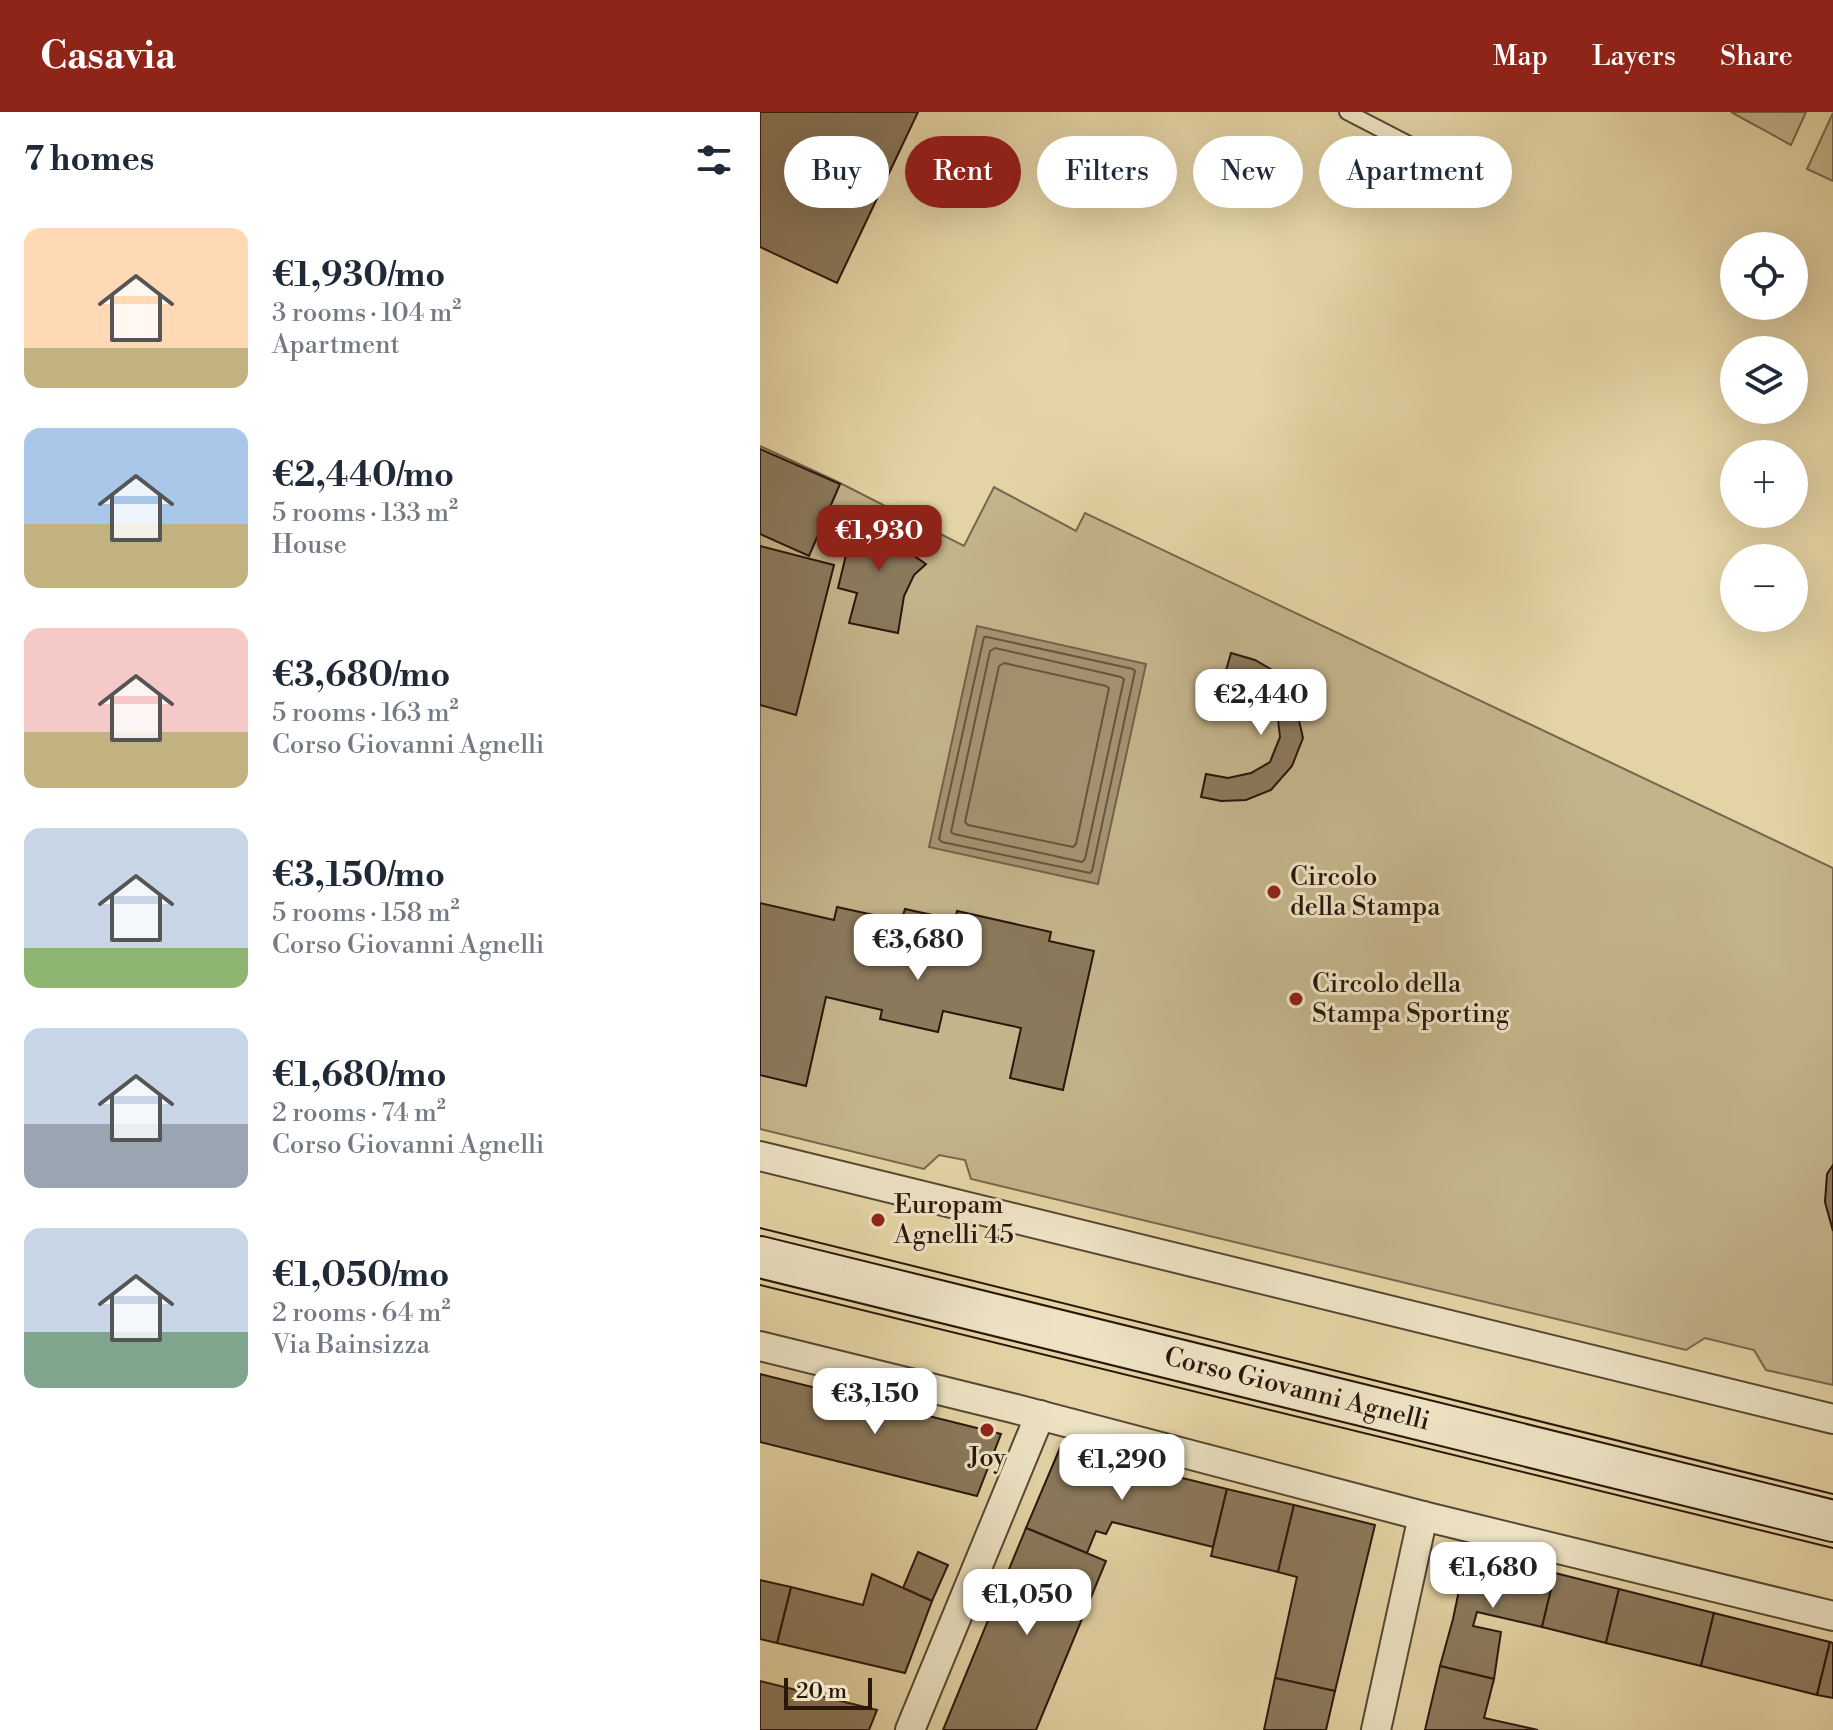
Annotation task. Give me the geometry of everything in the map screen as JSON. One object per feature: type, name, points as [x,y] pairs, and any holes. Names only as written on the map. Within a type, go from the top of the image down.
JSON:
[{"type":"main road","name":"Corso Giovanni Agnelli","points":[[760,1257],[1833,1521]]},
{"type":"street","points":[[760,1156],[1833,1419]]},
{"type":"street","points":[[760,1346],[1040,1415],[1423,1516],[1833,1616]]},
{"type":"street","points":[[910,1730],[1040,1415]]},
{"type":"street","points":[[1376,1730],[1423,1516]]},
{"type":"lane","points":[[1347,112],[1393,136]]},
{"type":"shaded area","points":[[1731,112],[1806,112],[1791,145]]},
{"type":"shaded area","points":[[1833,113],[1833,181],[1807,169]]},
{"type":"shaded area","name":"Circolo della Stampa Sporting","points":[[760,446],[964,546],[994,487],[1076,531],[1085,513],[1833,868],[1833,1385],[1766,1370],[1754,1350],[1705,1338],[1686,1350],[971,1179],[965,1160],[939,1155],[924,1169],[760,1129]]},
{"type":"water","points":[[977,626],[1146,664],[1098,884],[929,847]]},
{"type":"building","points":[[760,112],[918,112],[889,173],[889,136],[784,136],[784,208],[873,208],[837,283],[760,247]]},
{"type":"building","points":[[760,449],[840,484],[809,556],[760,534]]},
{"type":"building","points":[[900,519],[915,540],[907,551],[926,564],[914,575],[904,596],[898,633],[849,623],[857,593],[838,588],[853,526]]},
{"type":"building","points":[[760,546],[834,565],[796,715],[760,705]]},
{"type":"building","points":[[1231,653],[1255,660],[1279,674],[1295,703],[1303,738],[1292,766],[1271,790],[1246,800],[1221,801],[1201,797],[1206,774],[1228,778],[1251,773],[1270,762],[1280,737],[1277,711],[1265,692],[1249,681],[1225,674]]},
{"type":"building","points":[[760,903],[834,920],[837,907],[901,921],[905,909],[955,920],[957,911],[1051,932],[1049,941],[1094,951],[1063,1090],[1010,1078],[1021,1028],[943,1011],[938,1032],[880,1019],[882,1010],[826,997],[806,1086],[760,1075]]},
{"type":"building","points":[[1833,1165],[1833,1231],[1825,1202],[1827,1174]]},
{"type":"building","points":[[760,1374],[1001,1434],[977,1496],[760,1442]]},
{"type":"building","points":[[1060,1448],[1227,1489],[1213,1547],[1112,1522],[1106,1534],[1096,1531],[1087,1553],[1026,1528]]},
{"type":"building","points":[[1227,1489],[1294,1505],[1278,1572],[1211,1556]]},
{"type":"building","points":[[1294,1505],[1375,1525],[1335,1691],[1275,1678],[1297,1577],[1278,1572]]},
{"type":"building","points":[[1026,1528],[1106,1561],[1036,1730],[943,1730]]},
{"type":"building","points":[[918,1552],[948,1565],[932,1601],[903,1588]]},
{"type":"building","points":[[1467,1552],[1555,1573],[1542,1627],[1477,1612],[1473,1626],[1501,1632],[1494,1679],[1440,1666]]},
{"type":"building","points":[[1555,1573],[1619,1589],[1606,1643],[1542,1627]]},
{"type":"building","points":[[872,1574],[932,1601],[905,1673],[777,1643],[791,1587],[863,1605]]},
{"type":"building","points":[[760,1580],[791,1587],[777,1643],[760,1639]]},
{"type":"building","points":[[1619,1589],[1714,1613],[1701,1666],[1606,1643]]},
{"type":"building","points":[[1714,1613],[1830,1642],[1817,1695],[1701,1666]]},
{"type":"building","points":[[1830,1642],[1833,1643],[1833,1698],[1817,1695]]},
{"type":"building","points":[[1440,1666],[1494,1679],[1484,1718],[1538,1730],[1425,1730]]},
{"type":"building","points":[[1275,1678],[1335,1691],[1326,1730],[1264,1730]]},
{"type":"building","points":[[760,1681],[877,1710],[869,1730],[760,1730]]},
{"type":"tram line","points":[[760,1228],[1833,1494]]},
{"type":"tram line","points":[[760,1285],[1833,1548]]},
{"type":"place","name":"Circolo della Stampa","points":[[1274,892]]},
{"type":"place","name":"Circolo della Stampa Sporting","points":[[1296,999]]},
{"type":"place","name":"Europam Agnelli 45","points":[[878,1220]]},
{"type":"place","name":"Joy","points":[[987,1430]]}]
